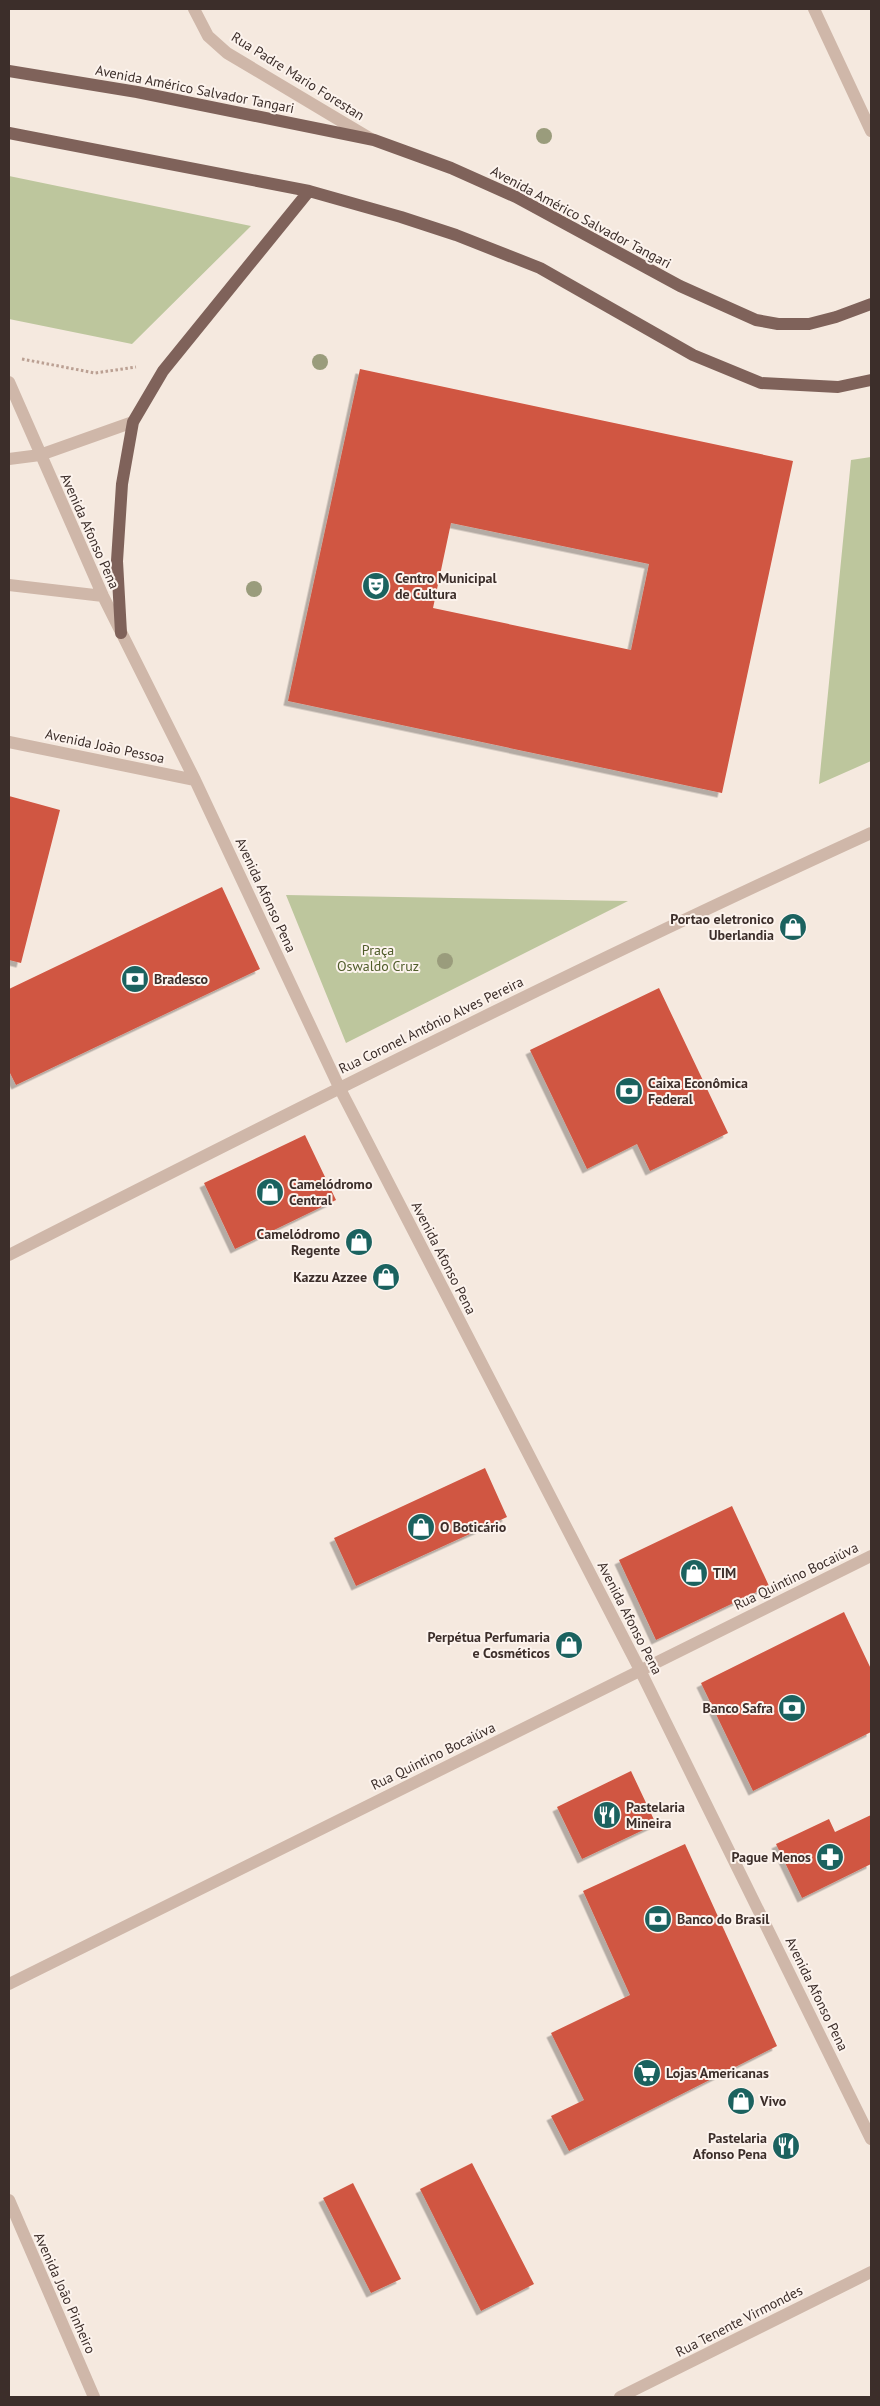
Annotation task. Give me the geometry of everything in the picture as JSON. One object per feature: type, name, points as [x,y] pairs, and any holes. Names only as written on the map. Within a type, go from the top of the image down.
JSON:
[{"type":"main road","name":"Avenida Américo Salvador Tangari","points":[[9,71],[138,92],[374,140],[451,168],[516,197],[680,286],[756,320],[778,324],[809,324],[836,317],[871,304]]},
{"type":"main road","points":[[9,133],[123,153],[309,191],[428,226],[540,268],[693,355],[761,383],[838,387],[871,380]]},
{"type":"main road","points":[[121,633],[117,561],[122,484],[133,422],[163,371],[309,191]]},
{"type":"street","name":"Rua Padre Mario Forestan","points":[[194,9],[208,36],[227,53],[374,140]]},
{"type":"street","points":[[814,9],[871,131]]},
{"type":"street","name":"Avenida Afonso Pena","points":[[9,382],[103,596],[195,780],[339,1087],[640,1670],[871,2139]]},
{"type":"street","points":[[9,459],[40,455],[133,422]]},
{"type":"street","points":[[9,585],[103,596]]},
{"type":"street","name":"Avenida João Pessoa","points":[[9,742],[195,780]]},
{"type":"street","name":"Rua Coronel Antônio Alves Pereira","points":[[9,1255],[339,1087],[712,905],[871,833]]},
{"type":"street","name":"Rua Quintino Bocaiúva","points":[[9,1984],[871,1556]]},
{"type":"street","name":"Avenida João Pinheiro","points":[[9,2200],[94,2397]]},
{"type":"street","name":"Rua Tenente Virmondes","points":[[620,2397],[871,2272]]},
{"type":"path","points":[[18,358],[95,373],[140,367]]},
{"type":"green space","points":[[9,176],[251,226],[132,344],[9,319]]},
{"type":"green space","points":[[871,457],[871,761],[819,784],[851,460]]},
{"type":"green space","name":"Praça Oswaldo Cruz","points":[[286,895],[628,901],[346,1043]]},
{"type":"building","name":"Centro Municipal de Cultura","points":[[360,369],[793,461],[722,793],[288,701]],"holes":[[[451,523],[649,564],[631,650],[433,608]]]},
{"type":"building","points":[[9,796],[60,810],[21,963],[9,960]]},
{"type":"building","name":"Bradesco","points":[[222,887],[260,969],[16,1085],[9,1071],[9,989]]},
{"type":"building","name":"Caixa Econômica Federal","points":[[659,988],[728,1133],[650,1171],[637,1144],[587,1169],[530,1050]]},
{"type":"building","name":"Camelódromo Central","points":[[305,1135],[336,1200],[235,1249],[204,1183]]},
{"type":"building","name":"O Boticário","points":[[485,1468],[507,1517],[356,1586],[334,1538]]},
{"type":"building","name":"TIM","points":[[732,1506],[769,1586],[656,1640],[619,1560]]},
{"type":"building","name":"Banco Safra","points":[[844,1612],[871,1669],[871,1732],[753,1791],[701,1683]]},
{"type":"building","name":"Pastelaria Mineira","points":[[631,1771],[656,1824],[582,1859],[557,1807]]},
{"type":"building","points":[[871,1815],[871,1864],[802,1898],[776,1844],[829,1819],[835,1832]]},
{"type":"building","name":"Lojas Americanas","points":[[685,1844],[777,2046],[569,2151],[551,2116],[584,2100],[551,2033],[630,1995],[583,1891]]},
{"type":"building","points":[[472,2163],[534,2284],[481,2311],[420,2189]]},
{"type":"building","points":[[353,2183],[401,2279],[371,2293],[323,2198]]},
{"type":"place","name":"Centro Municipal de Cultura","points":[[376,586]]},
{"type":"place","name":"Portao eletronico Uberlandia","points":[[793,927]]},
{"type":"place","name":"Bradesco","points":[[135,979]]},
{"type":"place","name":"Caixa Econômica Federal","points":[[629,1091]]},
{"type":"place","name":"Camelódromo Central","points":[[270,1192]]},
{"type":"place","name":"Camelódromo Regente","points":[[359,1242]]},
{"type":"place","name":"Kazzu Azzee","points":[[386,1277]]},
{"type":"place","name":"O Boticário","points":[[421,1527]]},
{"type":"place","name":"TIM","points":[[694,1573]]},
{"type":"place","name":"Perpétua Perfumaria e Cosméticos","points":[[569,1645]]},
{"type":"place","name":"Banco Safra","points":[[792,1708]]},
{"type":"place","name":"Pastelaria Mineira","points":[[607,1815]]},
{"type":"place","name":"Pague Menos","points":[[830,1857]]},
{"type":"place","name":"Banco do Brasil","points":[[658,1919]]},
{"type":"place","name":"Lojas Americanas","points":[[647,2073]]},
{"type":"place","name":"Vivo","points":[[741,2101]]},
{"type":"place","name":"Pastelaria Afonso Pena","points":[[786,2146]]}]
